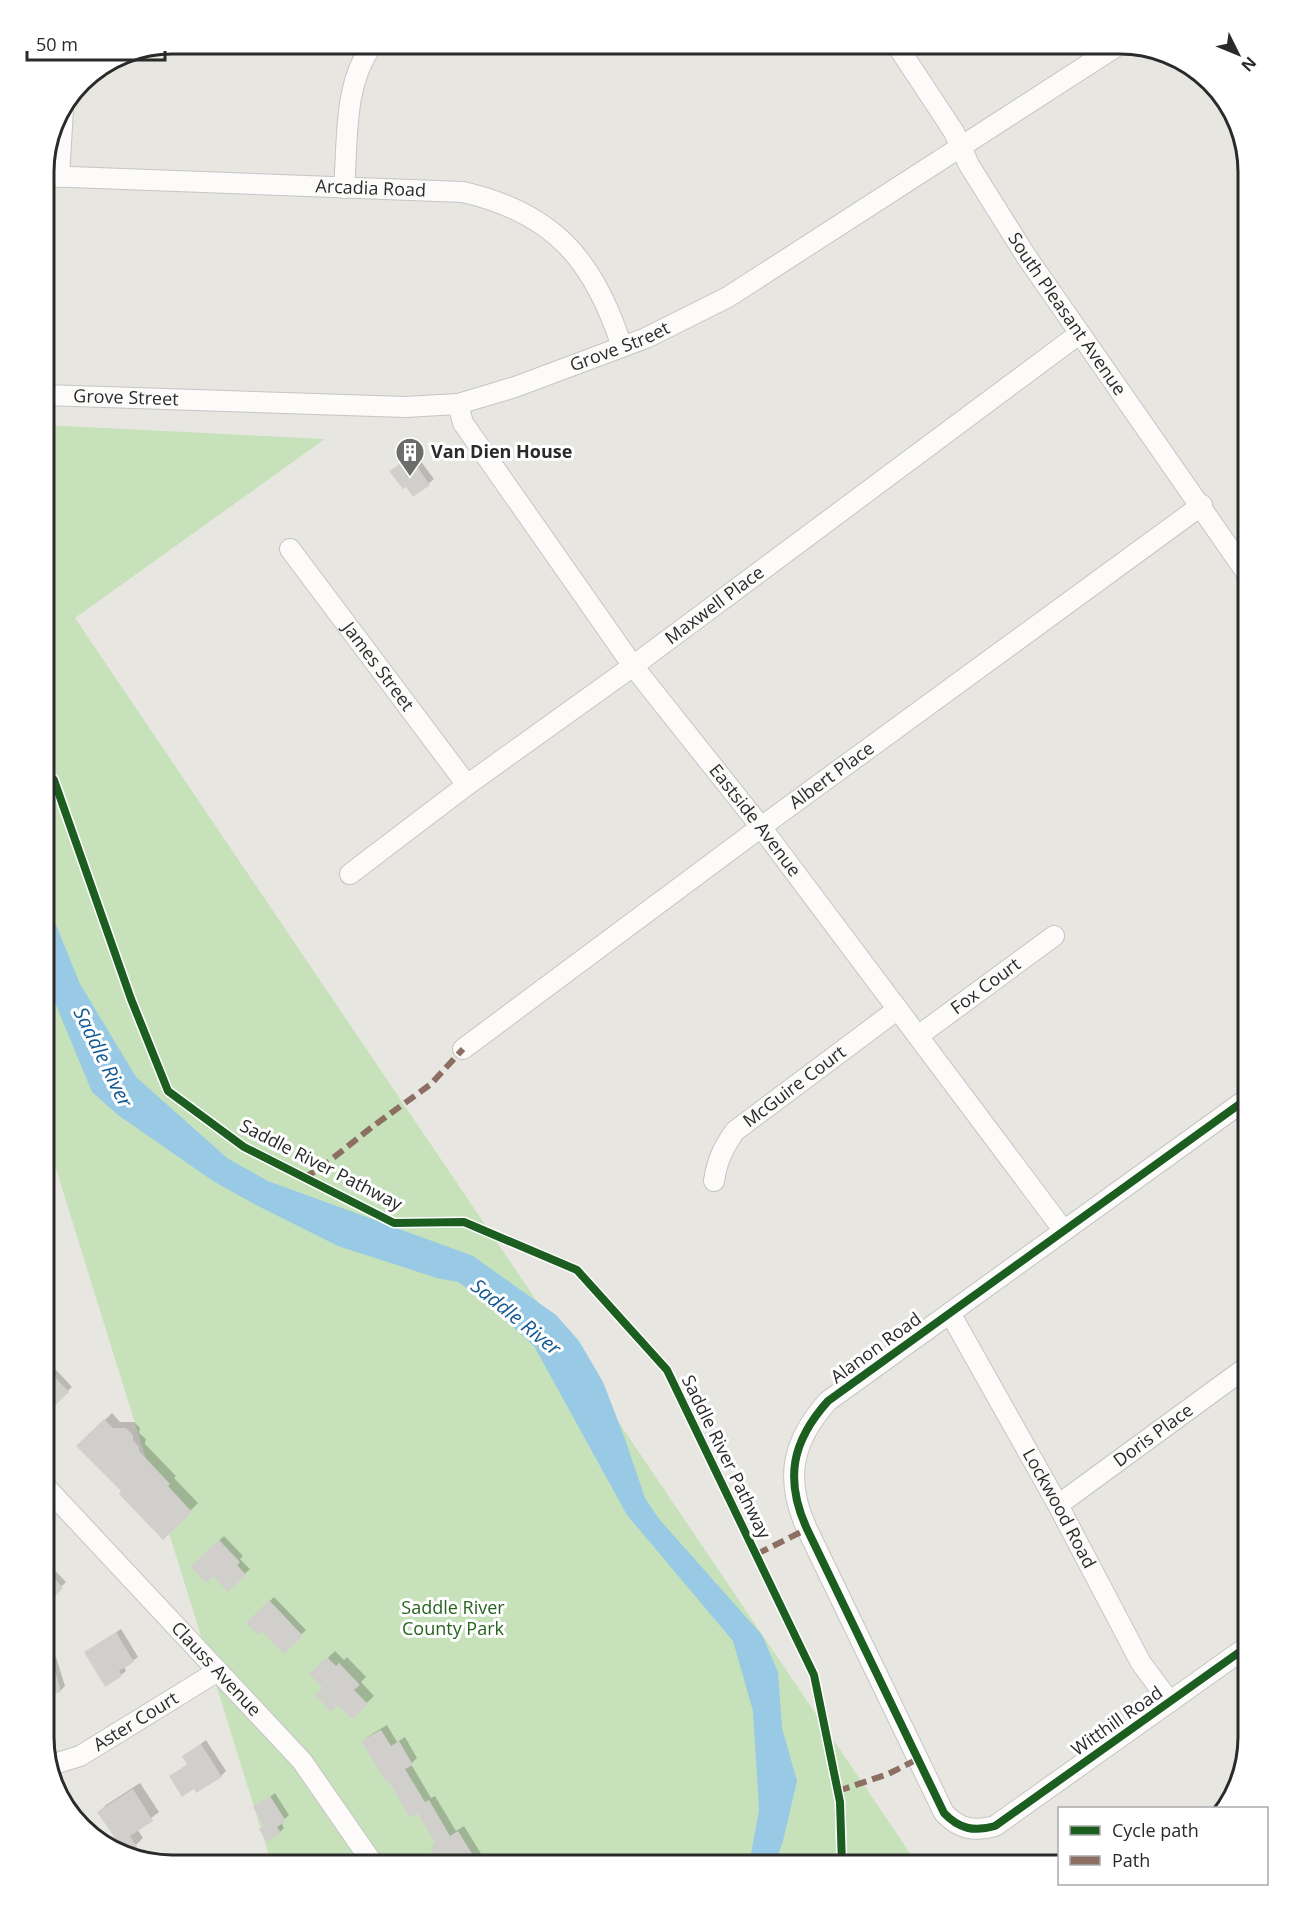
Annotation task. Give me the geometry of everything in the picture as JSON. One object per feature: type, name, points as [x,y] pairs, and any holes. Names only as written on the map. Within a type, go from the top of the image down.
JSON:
[{"type":"street","points":[[344,188],[351,94],[357,71],[367,54]]},
{"type":"street","name":"South Pleasant Avenue","points":[[903,54],[954,132],[969,165],[1079,334],[1202,505],[1238,560]]},
{"type":"street","name":"Grove Street","points":[[54,395],[405,407],[458,404],[515,387],[645,338],[728,297],[1105,54]]},
{"type":"street","name":"Arcadia Road","points":[[54,177],[463,192],[492,199],[517,209],[543,224],[566,244],[599,289],[612,315],[622,347]]},
{"type":"street","name":"Maxwell Place","points":[[350,874],[467,785],[633,666],[1079,334]]},
{"type":"street","name":"Eastside Avenue","points":[[458,404],[463,423],[633,666],[761,827],[1064,1231]]},
{"type":"street","name":"Albert Place","points":[[463,1049],[761,827],[1202,505]]},
{"type":"street","name":"James Street","points":[[290,549],[467,785]]},
{"type":"street","name":"Fox Court","points":[[918,1036],[1054,936]]},
{"type":"street","name":"McGuire Court","points":[[714,1181],[717,1163],[724,1146],[735,1131],[898,1009]]},
{"type":"street","name":"Alanon Road","points":[[1003,1821],[982,1830],[967,1829],[954,1823],[944,1813],[798,1508],[794,1486],[795,1463],[801,1441],[813,1418],[828,1401],[1238,1105]]},
{"type":"street","name":"Lockwood Road","points":[[950,1313],[1058,1505],[1141,1663],[1170,1702]]},
{"type":"street","name":"Doris Place","points":[[1058,1505],[1238,1373]]},
{"type":"street","name":"Clauss Avenue","points":[[54,1496],[302,1761],[367,1855]]},
{"type":"street","name":"Witthill Road","points":[[1003,1821],[1238,1653]]},
{"type":"street","name":"Aster Court","points":[[57,1763],[80,1756],[218,1671]]},
{"type":"green space","name":"Saddle River County Park","points":[[54,425],[325,439],[75,618],[911,1855],[269,1855],[54,1162]]},
{"type":"water","name":"Saddle River","points":[[54,920],[80,984],[136,1077],[227,1158],[268,1181],[473,1256],[556,1315],[579,1341],[603,1382],[645,1498],[659,1519],[762,1635],[778,1672],[782,1728],[797,1781],[778,1855],[751,1855],[759,1810],[753,1711],[733,1641],[627,1515],[534,1346],[481,1298],[458,1282],[437,1278],[338,1246],[256,1205],[213,1181],[118,1115],[92,1092],[54,1000]]},
{"type":"building","name":"Van Dien House","points":[[414,462],[430,485],[413,497],[406,487],[403,489],[389,471],[402,463],[406,468]]},
{"type":"building","points":[[54,1376],[69,1392],[54,1406]]},
{"type":"building","points":[[104,1419],[113,1428],[126,1428],[133,1435],[139,1451],[192,1512],[163,1540],[119,1494],[121,1491],[76,1446]]},
{"type":"building","points":[[219,1540],[240,1562],[237,1565],[246,1575],[228,1592],[213,1576],[206,1583],[190,1567]]},
{"type":"building","points":[[54,1578],[63,1588],[54,1597]]},
{"type":"building","points":[[269,1600],[303,1636],[283,1654],[262,1631],[258,1635],[246,1623]]},
{"type":"building","points":[[116,1632],[134,1662],[119,1671],[122,1676],[105,1687],[84,1652]]},
{"type":"building","points":[[327,1657],[336,1666],[339,1663],[360,1685],[354,1690],[368,1704],[352,1719],[338,1705],[331,1712],[315,1695],[323,1688],[309,1674]]},
{"type":"building","points":[[54,1667],[61,1692],[54,1694]]},
{"type":"building","points":[[381,1730],[391,1746],[399,1741],[413,1765],[405,1769],[425,1802],[429,1800],[450,1836],[458,1831],[473,1855],[434,1855],[430,1848],[436,1844],[417,1813],[410,1818],[388,1780],[385,1781],[361,1741]]},
{"type":"building","points":[[201,1744],[222,1777],[196,1793],[194,1789],[182,1797],[169,1776],[187,1765],[182,1756]]},
{"type":"building","points":[[133,1789],[153,1821],[130,1836],[137,1847],[135,1849],[117,1841],[97,1812]]},
{"type":"building","points":[[270,1796],[286,1821],[277,1827],[281,1833],[267,1842],[259,1829],[264,1826],[253,1807]]},
{"type":"marked path","points":[[304,1178],[431,1084],[463,1049]]},
{"type":"marked path","points":[[757,1554],[807,1529]]},
{"type":"marked path","points":[[838,1791],[888,1774],[918,1759]]},
{"type":"cycle path","name":"Saddle River Pathway","points":[[54,780],[131,999],[168,1091],[244,1147],[394,1223],[464,1222],[577,1270],[667,1370],[814,1675],[840,1802],[842,1855]]},
{"type":"cycle path","points":[[1238,1105],[828,1401],[806,1431],[799,1446],[794,1477],[800,1511],[807,1529],[944,1813],[961,1826],[980,1829],[995,1826],[1238,1653]]},
{"type":"place","name":"Van Dien House","points":[[410,478]]}]
